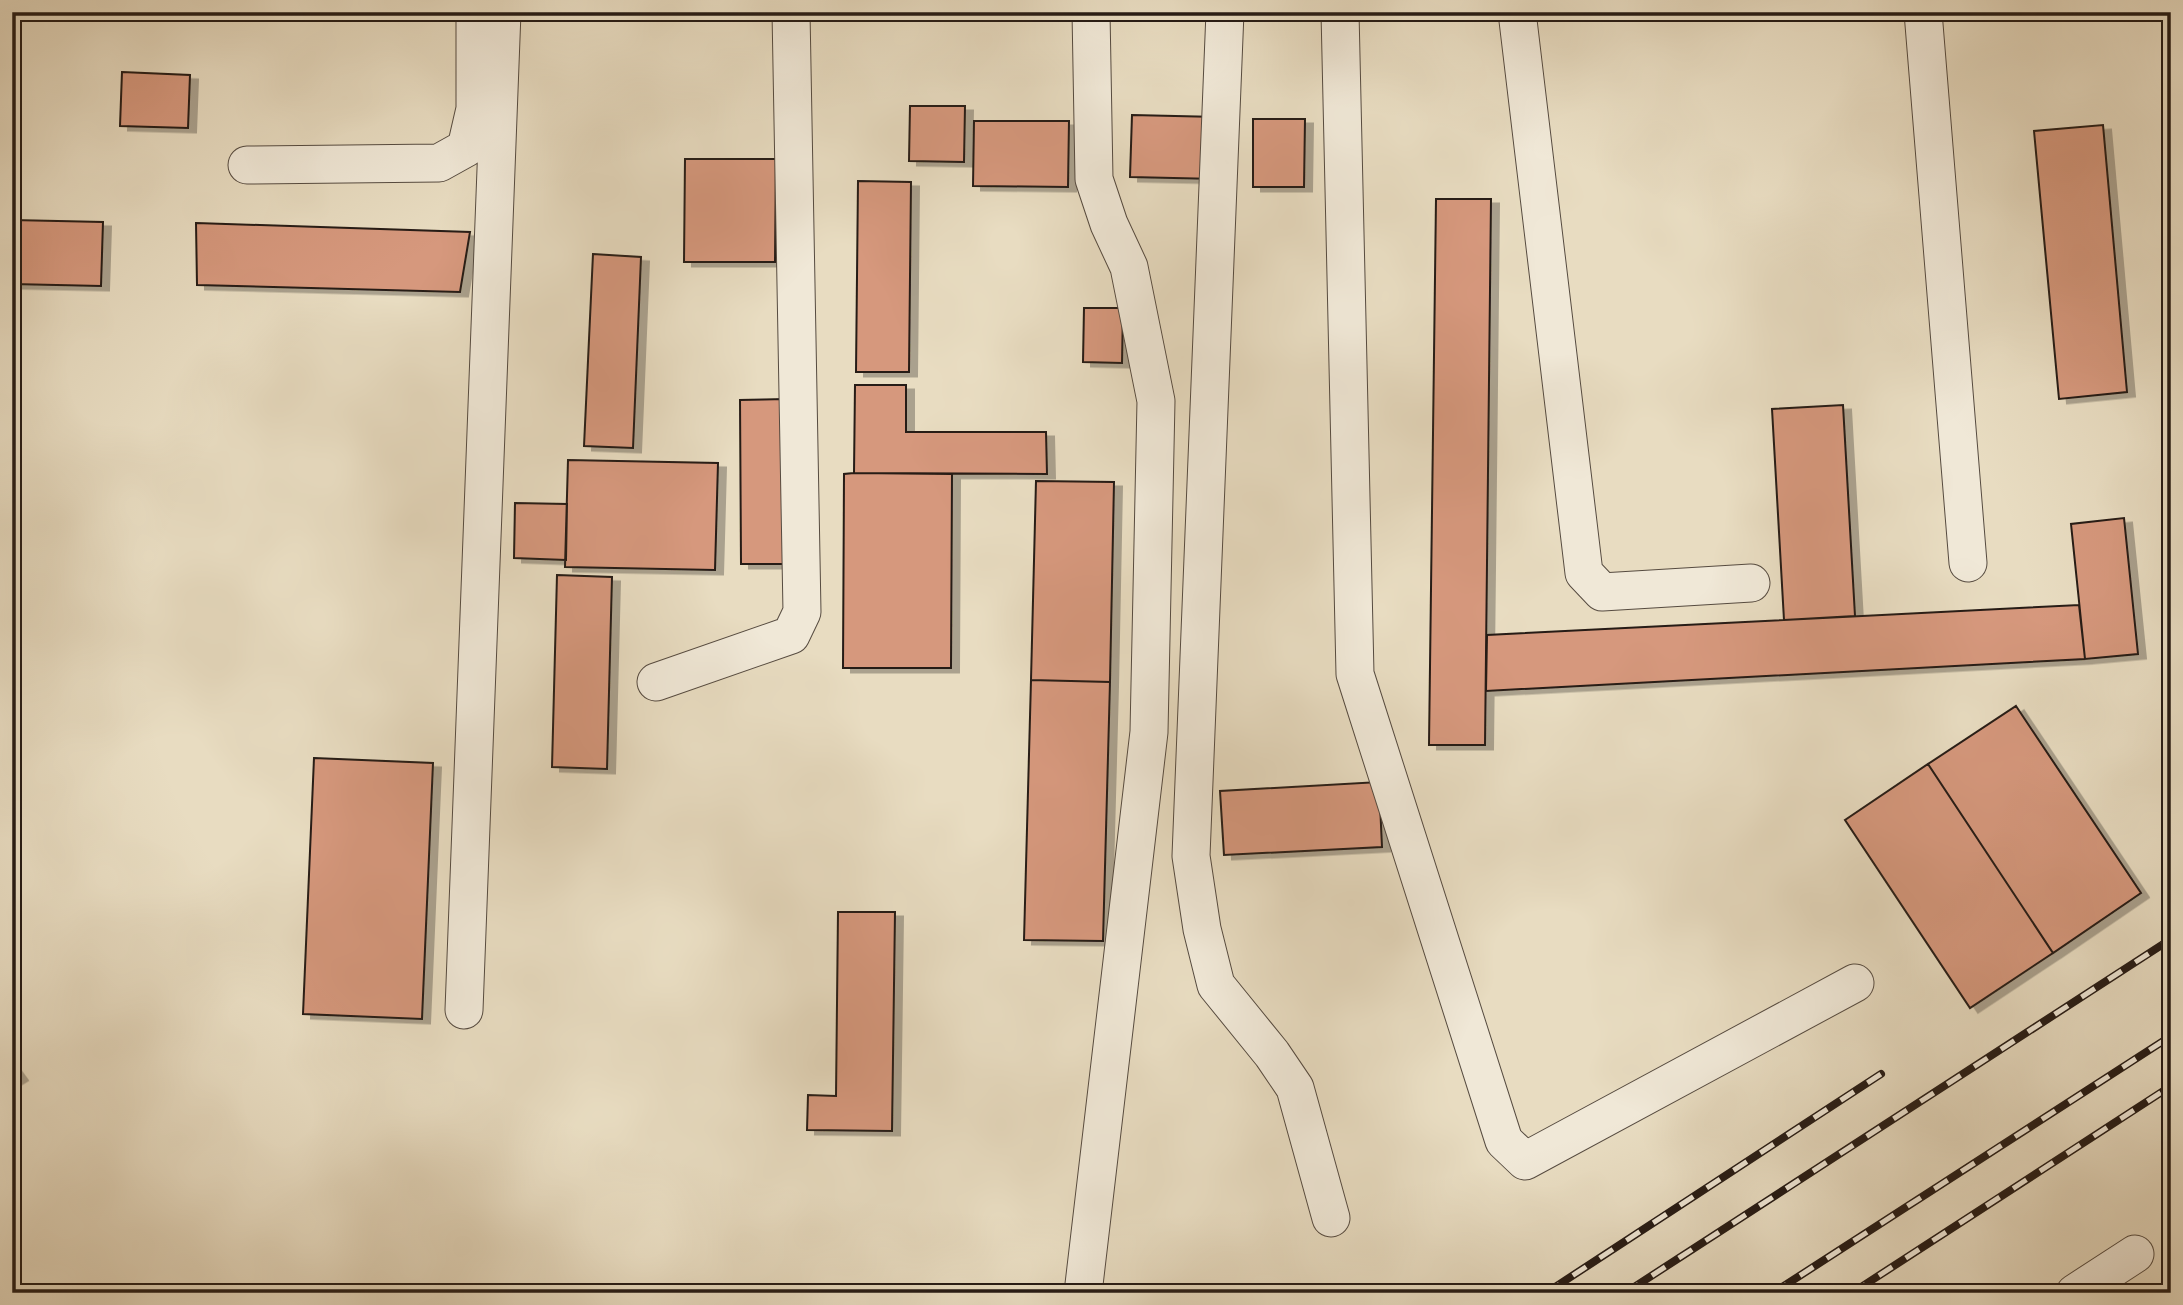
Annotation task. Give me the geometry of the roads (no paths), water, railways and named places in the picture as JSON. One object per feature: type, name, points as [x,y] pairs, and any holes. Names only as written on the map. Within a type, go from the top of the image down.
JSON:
[{"type":"lane","points":[[247,165],[439,163],[466,148],[475,109],[475,12]]},
{"type":"lane","points":[[464,1010],[502,12]]},
{"type":"lane","points":[[656,682],[792,635],[802,612],[791,12]]},
{"type":"lane","points":[[1083,1293],[1149,732],[1156,401],[1129,267],[1109,224],[1094,179],[1091,12]]},
{"type":"lane","points":[[1225,12],[1191,856],[1202,929],[1216,985],[1272,1054],[1295,1088],[1331,1218]]},
{"type":"lane","points":[[1340,12],[1356,674],[1504,1141],[1525,1161],[1855,984]]},
{"type":"lane","points":[[1517,12],[1584,573],[1602,592],[1751,583]]},
{"type":"lane","points":[[1923,12],[1968,563]]},
{"type":"lane","points":[[2075,1293],[2135,1254]]},
{"type":"railway","points":[[1625,1293],[2171,939]]},
{"type":"railway","points":[[1773,1293],[2171,1036]]},
{"type":"railway","points":[[1546,1293],[1881,1074]]},
{"type":"railway","points":[[1852,1293],[2171,1086]]}]
